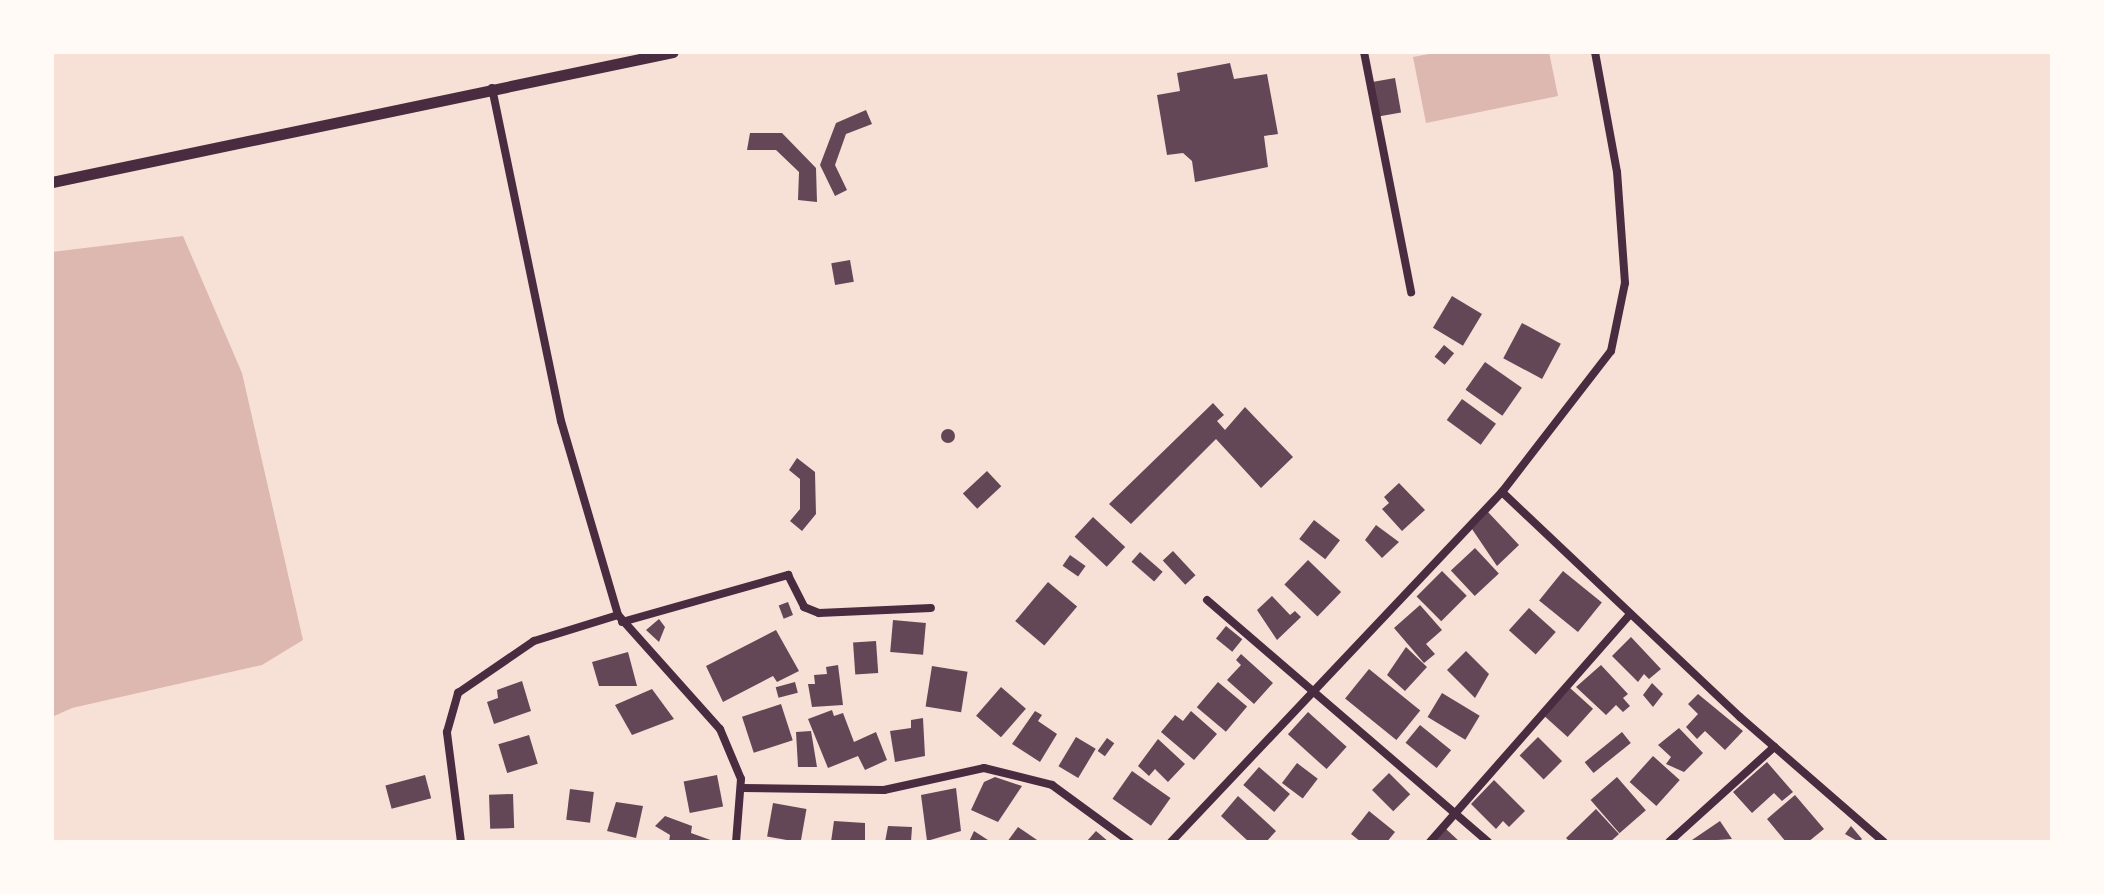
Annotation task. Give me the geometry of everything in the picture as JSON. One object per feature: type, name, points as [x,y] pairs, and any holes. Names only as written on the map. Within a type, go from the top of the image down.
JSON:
[{"type":"street","points":[[52,182],[492,87],[673,52]]},
{"type":"street","points":[[1364,52],[1411,292]]},
{"type":"street","points":[[1171,842],[1502,492],[1611,351],[1625,283],[1617,172],[1595,52]]},
{"type":"street","points":[[492,87],[561,421],[620,619],[720,729],[742,788],[736,842]]},
{"type":"street","points":[[1502,492],[1774,747],[1884,842]]},
{"type":"street","points":[[461,842],[447,732],[458,693],[534,641],[788,575],[804,607],[819,613],[931,608]]},
{"type":"street","points":[[1207,600],[1488,842]]},
{"type":"street","points":[[1430,842],[1454,811],[1630,614]]},
{"type":"street","points":[[1669,842],[1774,747]]},
{"type":"street","points":[[742,788],[884,790],[984,768],[1052,785],[1130,842]]},
{"type":"shaded area","points":[[1439,52],[1549,52],[1558,96],[1426,123],[1413,57]]},
{"type":"shaded area","points":[[183,236],[242,373],[303,640],[262,665],[72,708],[52,717],[52,252]]},
{"type":"building","points":[[1230,63],[1234,79],[1267,74],[1278,134],[1264,136],[1268,167],[1195,182],[1192,161],[1183,153],[1167,155],[1157,95],[1180,91],[1177,73]]},
{"type":"building","points":[[1395,78],[1401,112],[1378,116],[1372,82]]},
{"type":"building","points":[[866,110],[872,124],[846,134],[835,165],[847,190],[835,196],[820,165],[836,123]]},
{"type":"building","points":[[750,133],[782,133],[816,168],[817,202],[798,200],[799,172],[776,150],[747,150]]},
{"type":"building","points":[[850,260],[854,282],[835,285],[831,263]]},
{"type":"building","points":[[1452,296],[1482,314],[1463,346],[1433,328]]},
{"type":"building","points":[[1522,323],[1561,344],[1542,379],[1503,358]]},
{"type":"building","points":[[1444,345],[1454,353],[1445,365],[1435,357]]},
{"type":"building","points":[[1485,362],[1522,388],[1502,416],[1465,390]]},
{"type":"building","points":[[1462,399],[1496,424],[1481,445],[1447,420]]},
{"type":"building","points":[[1213,403],[1224,415],[1217,421],[1225,430],[1245,407],[1293,457],[1261,488],[1216,439],[1131,524],[1109,504]]},
{"type":"building","points":[[948,429],[955,436],[948,443],[941,436]]},
{"type":"building","points":[[797,458],[815,472],[816,514],[802,531],[790,521],[800,509],[800,479],[789,470]]},
{"type":"building","points":[[987,471],[1001,486],[977,509],[963,494]]},
{"type":"building","points":[[1399,483],[1425,510],[1402,531],[1382,509],[1389,503],[1384,497]]},
{"type":"building","points":[[1488,512],[1519,545],[1497,566],[1472,529]]},
{"type":"building","points":[[1093,517],[1125,547],[1107,567],[1075,537]]},
{"type":"building","points":[[1314,520],[1340,540],[1325,559],[1299,539]]},
{"type":"building","points":[[1376,525],[1399,542],[1382,558],[1365,540]]},
{"type":"building","points":[[1475,548],[1499,574],[1475,596],[1451,571]]},
{"type":"building","points":[[1173,551],[1196,575],[1185,585],[1163,561]]},
{"type":"building","points":[[1140,552],[1163,572],[1154,581],[1131,562]]},
{"type":"building","points":[[1070,555],[1086,566],[1078,577],[1063,566]]},
{"type":"building","points":[[1308,560],[1341,592],[1317,616],[1284,584]]},
{"type":"building","points":[[1442,571],[1467,596],[1441,621],[1417,596]]},
{"type":"building","points":[[1563,571],[1602,602],[1578,632],[1539,601]]},
{"type":"building","points":[[1048,582],[1077,606],[1044,645],[1015,621]]},
{"type":"building","points":[[1272,596],[1290,615],[1295,611],[1301,617],[1277,640],[1257,610]]},
{"type":"building","points":[[788,602],[793,615],[784,619],[779,606]]},
{"type":"building","points":[[1420,605],[1442,630],[1426,644],[1435,654],[1424,663],[1394,628]]},
{"type":"building","points":[[1529,608],[1556,632],[1536,654],[1509,630]]},
{"type":"building","points":[[659,619],[665,627],[659,642],[646,630]]},
{"type":"building","points":[[893,620],[926,623],[923,655],[890,652]]},
{"type":"building","points":[[1226,626],[1242,639],[1232,652],[1216,638]]},
{"type":"building","points":[[776,630],[799,671],[777,682],[773,676],[723,702],[706,666]]},
{"type":"building","points":[[1631,637],[1661,669],[1649,679],[1644,674],[1638,682],[1612,656]]},
{"type":"building","points":[[876,641],[878,673],[855,675],[853,643]]},
{"type":"building","points":[[1406,647],[1427,667],[1405,691],[1387,675]]},
{"type":"building","points":[[1466,651],[1489,674],[1475,698],[1447,670]]},
{"type":"building","points":[[628,652],[637,686],[599,686],[592,662]]},
{"type":"building","points":[[1241,654],[1273,683],[1254,704],[1227,680],[1241,665],[1236,660]]},
{"type":"building","points":[[838,665],[843,705],[812,707],[808,684],[815,684],[814,675],[827,674],[826,667]]},
{"type":"building","points":[[1601,665],[1628,694],[1623,698],[1630,706],[1623,712],[1616,705],[1606,715],[1576,687]]},
{"type":"building","points":[[932,666],[968,672],[961,712],[926,706]]},
{"type":"building","points":[[1369,669],[1420,711],[1396,740],[1345,699]]},
{"type":"building","points":[[522,681],[531,711],[494,724],[487,702],[498,698],[497,690]]},
{"type":"building","points":[[795,682],[798,693],[779,698],[776,687]]},
{"type":"building","points":[[1218,682],[1247,706],[1226,732],[1197,707]]},
{"type":"building","points":[[1652,683],[1663,694],[1653,707],[1643,695]]},
{"type":"building","points":[[1001,687],[1026,709],[1001,737],[976,716]]},
{"type":"building","points":[[1570,688],[1593,709],[1568,737],[1545,716]]},
{"type":"building","points":[[652,689],[674,719],[632,735],[615,705]]},
{"type":"building","points":[[1442,693],[1480,716],[1465,740],[1428,717]]},
{"type":"building","points":[[1698,694],[1743,731],[1725,750],[1705,731],[1697,739],[1686,727],[1698,714],[1688,704]]},
{"type":"building","points":[[781,704],[793,740],[754,753],[742,717]]},
{"type":"building","points":[[832,710],[834,716],[843,713],[854,742],[876,732],[887,760],[865,770],[858,756],[828,768],[808,719]]},
{"type":"building","points":[[1035,711],[1042,715],[1038,721],[1057,734],[1040,762],[1012,744]]},
{"type":"building","points":[[1191,711],[1217,734],[1194,760],[1161,732],[1175,715],[1183,721]]},
{"type":"building","points":[[1308,712],[1347,747],[1327,769],[1288,734]]},
{"type":"building","points":[[923,718],[925,756],[895,762],[890,731],[911,728],[911,720]]},
{"type":"building","points":[[1420,725],[1451,750],[1437,768],[1406,743]]},
{"type":"building","points":[[1679,728],[1703,753],[1684,772],[1666,764],[1671,757],[1658,745]]},
{"type":"building","points":[[811,731],[817,767],[798,767],[796,732]]},
{"type":"building","points":[[1622,732],[1631,743],[1594,773],[1585,762]]},
{"type":"building","points":[[529,735],[538,764],[507,773],[498,744]]},
{"type":"building","points":[[1076,737],[1096,749],[1078,778],[1058,766]]},
{"type":"building","points":[[1538,737],[1562,761],[1544,779],[1520,755]]},
{"type":"building","points":[[1107,738],[1114,743],[1105,756],[1098,751]]},
{"type":"building","points":[[1158,739],[1185,764],[1168,782],[1155,769],[1149,776],[1138,766]]},
{"type":"building","points":[[1653,756],[1680,780],[1656,806],[1630,782]]},
{"type":"building","points":[[1767,762],[1793,792],[1782,801],[1774,793],[1752,813],[1733,792]]},
{"type":"building","points":[[1297,763],[1318,779],[1303,799],[1282,783]]},
{"type":"building","points":[[1259,767],[1290,794],[1274,812],[1243,785]]},
{"type":"building","points":[[1132,771],[1171,798],[1151,826],[1112,799]]},
{"type":"building","points":[[1389,773],[1410,794],[1393,811],[1372,790]]},
{"type":"building","points":[[425,775],[431,798],[392,809],[385,786]]},
{"type":"building","points":[[717,775],[723,806],[690,813],[684,781]]},
{"type":"building","points":[[995,777],[1022,786],[998,822],[971,810],[984,782]]},
{"type":"building","points":[[1617,777],[1646,810],[1619,833],[1591,800]]},
{"type":"building","points":[[1494,780],[1525,811],[1509,827],[1503,821],[1496,829],[1471,804]]},
{"type":"building","points":[[956,788],[961,831],[927,841],[921,795]]},
{"type":"building","points":[[570,789],[594,792],[590,823],[566,820]]},
{"type":"building","points":[[513,794],[514,828],[490,829],[489,795]]},
{"type":"building","points":[[1795,795],[1824,829],[1808,842],[1786,842],[1767,819]]},
{"type":"building","points":[[1238,796],[1276,831],[1266,842],[1249,842],[1221,816]]},
{"type":"building","points":[[616,802],[643,806],[636,838],[607,831]]},
{"type":"building","points":[[773,803],[806,809],[801,842],[767,836]]},
{"type":"building","points":[[1596,809],[1619,834],[1610,842],[1570,842],[1566,838]]},
{"type":"building","points":[[1369,811],[1395,832],[1387,842],[1361,842],[1351,834]]},
{"type":"building","points":[[665,816],[692,826],[691,833],[716,842],[669,842],[670,835],[655,826]]},
{"type":"building","points":[[834,821],[865,823],[865,842],[831,842]]},
{"type":"building","points":[[1720,821],[1732,839],[1689,842]]},
{"type":"building","points":[[888,826],[912,827],[911,842],[885,842]]},
{"type":"building","points":[[1851,826],[1862,839],[1859,842],[1845,834]]},
{"type":"building","points":[[1018,827],[1040,842],[1007,842]]},
{"type":"building","points":[[1446,829],[1460,842],[1435,842]]},
{"type":"building","points":[[974,831],[991,842],[969,842]]},
{"type":"building","points":[[1096,831],[1109,842],[1086,842]]}]
